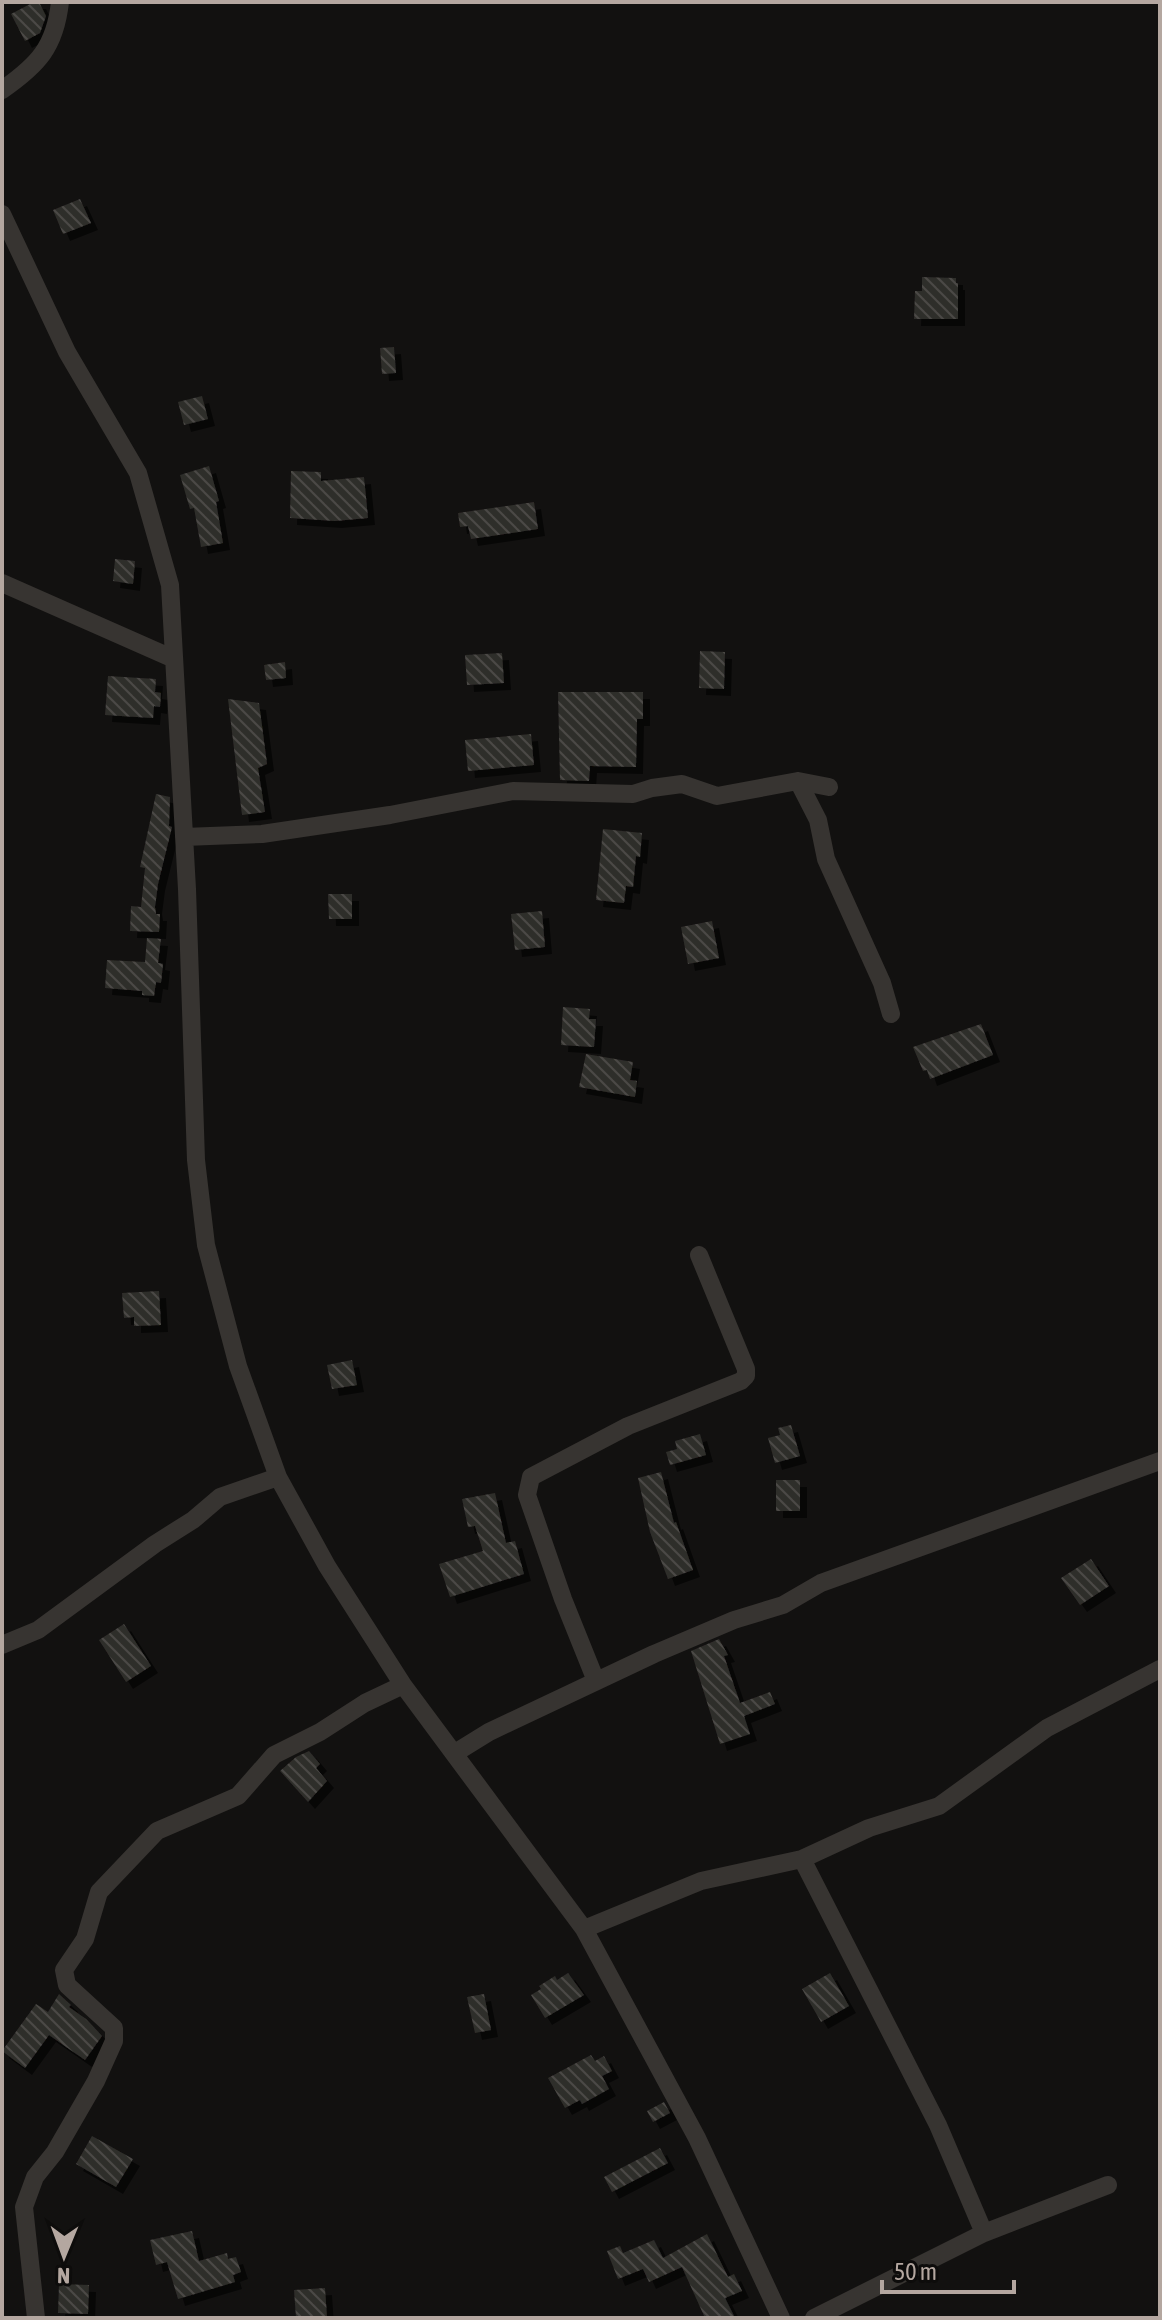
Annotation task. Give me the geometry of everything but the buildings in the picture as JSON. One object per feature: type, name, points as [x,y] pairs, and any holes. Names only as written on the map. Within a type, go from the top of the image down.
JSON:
[{"type":"street","points":[[2,90],[27,72],[45,52],[56,30],[60,2]]},
{"type":"street","points":[[2,214],[67,352],[138,473],[170,585],[184,837],[196,1160],[206,1245],[238,1366],[278,1477],[327,1566],[403,1685],[584,1929],[697,2138],[781,2318]]},
{"type":"street","points":[[2,583],[174,659]]},
{"type":"street","points":[[184,837],[262,834],[390,815],[513,791],[633,794],[682,784],[717,796],[798,781],[829,787]]},
{"type":"street","points":[[798,781],[818,820],[826,859],[882,983],[891,1014]]},
{"type":"street","points":[[596,1681],[563,1599],[527,1495],[527,1487],[531,1477],[628,1426],[741,1381],[746,1376],[746,1369],[699,1255]]},
{"type":"street","points":[[455,1753],[489,1732],[596,1681],[696,1635],[783,1605],[821,1583],[1160,1461]]},
{"type":"street","points":[[2,1645],[38,1630],[155,1544],[193,1520],[220,1497],[278,1477]]},
{"type":"street","points":[[584,1929],[701,1881],[802,1859],[869,1828],[939,1806],[1047,1728],[1160,1669]]},
{"type":"street","points":[[36,2318],[24,2207],[35,2177],[55,2152],[96,2081],[114,2041],[114,2028],[67,1985],[64,1970],[85,1939],[99,1892],[157,1831],[238,1796],[274,1755],[403,1685]]},
{"type":"street","points":[[802,1859],[938,2125],[984,2233]]},
{"type":"street","points":[[814,2318],[984,2233],[1108,2185]]}]
